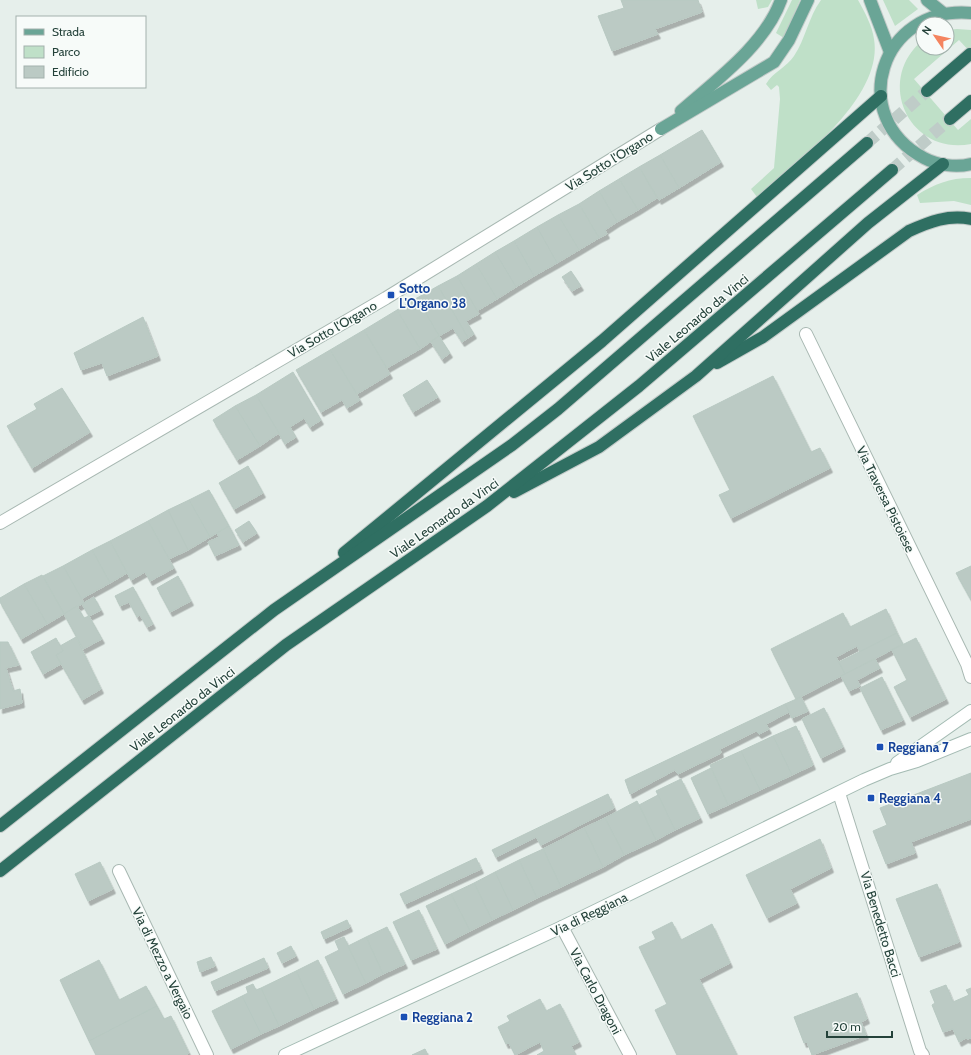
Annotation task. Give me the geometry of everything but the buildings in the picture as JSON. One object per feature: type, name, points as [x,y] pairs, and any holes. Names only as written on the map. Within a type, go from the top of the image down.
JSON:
[{"type":"highway","points":[[927,91],[970,54]]},
{"type":"highway","points":[[274,610],[602,341],[881,96]]},
{"type":"highway","points":[[950,119],[971,101]]},
{"type":"highway","name":"Viale Leonardo da Vinci","points":[[0,826],[274,610],[512,445],[558,409],[867,143]]},
{"type":"highway","points":[[487,506],[599,447],[696,376],[868,223],[943,164]]},
{"type":"highway","name":"Viale Leonardo da Vinci","points":[[0,871],[286,645],[487,506],[639,386],[892,170]]},
{"type":"highway","points":[[696,376],[763,337],[909,231],[937,220],[953,218],[971,219]]},
{"type":"main road","points":[[661,129],[733,65],[755,42],[781,0]]},
{"type":"main road","points":[[661,129],[774,62],[790,40],[808,0]]},
{"type":"main road","points":[[870,0],[890,52]]},
{"type":"main road","points":[[927,0],[942,13]]},
{"type":"main road","points":[[971,13],[942,13],[918,23],[907,31],[890,52],[884,66],[881,81],[881,96],[889,123],[906,146],[929,160],[943,164],[971,164]]},
{"type":"street","name":"Via Sotto l'Organo","points":[[0,523],[386,298],[661,129]]},
{"type":"street","name":"Via Traversa Pistoiese","points":[[806,334],[969,665],[971,677]]},
{"type":"street","name":"Via di Reggiana","points":[[890,769],[971,711]]},
{"type":"street","name":"Via di Reggiana","points":[[285,1055],[562,927],[890,769],[917,761],[971,739]]},
{"type":"street","name":"Via Benedetto Bacci","points":[[839,793],[922,1055]]},
{"type":"street","name":"Via di Mezzo a Vergaio","points":[[119,871],[207,1055]]},
{"type":"street","name":"Via Carlo Dragoni","points":[[562,927],[630,1055]]},
{"type":"green space","points":[[756,0],[772,0],[768,7],[758,9]]},
{"type":"green space","points":[[792,0],[800,0],[784,38],[776,33]]},
{"type":"green space","points":[[821,0],[858,0],[872,29],[874,39],[873,61],[865,84],[852,106],[814,148],[757,197],[751,189],[774,168],[780,99],[779,87],[777,85],[771,90],[766,84],[772,76],[794,56]]},
{"type":"green space","points":[[883,0],[909,0],[918,9],[895,26]]},
{"type":"green space","points":[[955,29],[971,30],[971,53],[959,40],[955,43]]},
{"type":"green space","points":[[915,49],[915,56],[941,56],[914,79],[958,130],[971,119],[971,144],[949,145],[930,138],[916,127],[905,112],[900,94],[901,75],[908,56]]},
{"type":"green space","points":[[971,178],[971,205],[954,201],[920,203],[917,195],[942,182]]},
{"type":"tunnel","points":[[867,143],[927,91]]},
{"type":"tunnel","points":[[892,170],[950,119]]},
{"type":"place","name":"Sotto L'Organo 38","points":[[391,295]]},
{"type":"place","name":"Reggiana 7","points":[[880,747]]},
{"type":"place","name":"Reggiana 4","points":[[871,798]]},
{"type":"place","name":"Reggiana 2","points":[[404,1017]]}]
